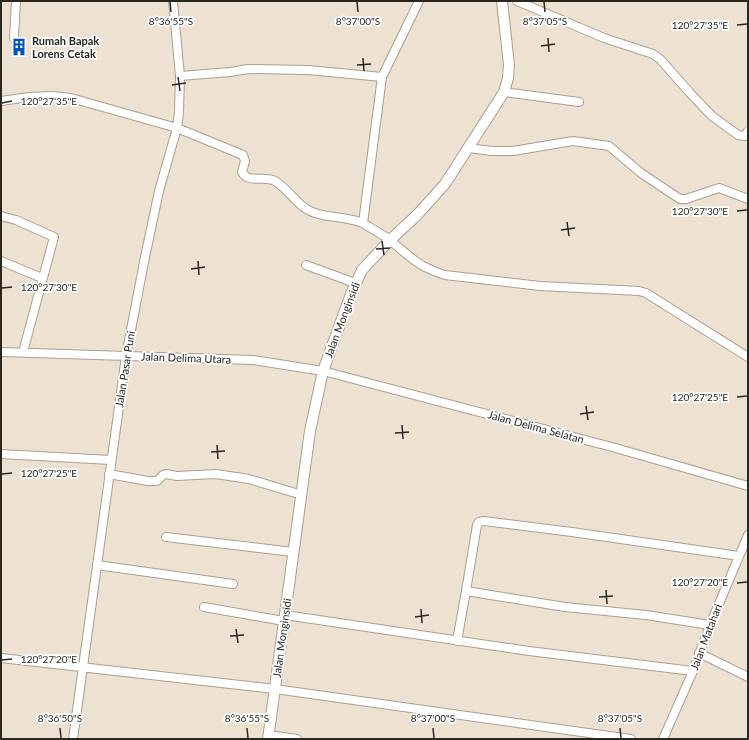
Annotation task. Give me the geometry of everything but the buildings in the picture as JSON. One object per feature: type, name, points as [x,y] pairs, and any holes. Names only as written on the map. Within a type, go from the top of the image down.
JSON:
[{"type":"street","points":[[14,38],[16,1]]},
{"type":"street","name":"Jalan Pasar Puni","points":[[73,739],[126,356],[144,262],[180,112],[180,76],[173,1]]},
{"type":"street","points":[[364,223],[382,76],[418,1]]},
{"type":"street","name":"Jalan Monginsidi","points":[[268,737],[310,431],[323,371],[355,283],[368,263],[417,215],[445,184],[504,92],[508,78],[509,65],[502,1]]},
{"type":"street","points":[[517,1],[604,38],[653,54],[664,62],[712,116],[738,136],[744,136],[748,131]]},
{"type":"street","points":[[180,76],[255,69],[308,70],[382,76]]},
{"type":"street","points":[[504,92],[580,102]]},
{"type":"street","points":[[1,101],[29,97],[52,96],[71,98],[177,128],[243,155],[245,161],[242,172],[247,178],[268,178],[275,181],[298,203],[314,213],[364,223],[390,240],[418,263],[445,275],[540,286],[639,291],[646,293],[748,357]]},
{"type":"street","points":[[468,148],[492,151],[513,151],[573,141],[609,146],[641,173],[680,199],[686,199],[719,188],[748,199]]},
{"type":"street","points":[[1,216],[16,220],[54,237],[22,352]]},
{"type":"street","points":[[1,261],[42,278]]},
{"type":"street","points":[[306,265],[355,283]]},
{"type":"street","name":"Jalan Delima Utara","points":[[1,352],[253,360],[323,371]]},
{"type":"street","name":"Jalan Delima Selatan","points":[[323,371],[612,447],[748,486]]},
{"type":"street","points":[[1,454],[111,460]]},
{"type":"street","points":[[109,474],[148,481],[157,481],[166,474],[177,476],[216,474],[248,479],[302,495]]},
{"type":"street","points":[[457,641],[476,525],[479,522],[484,521],[572,532],[739,556]]},
{"type":"street","name":"Jalan Matahari","points":[[663,739],[693,671],[710,625],[748,536]]},
{"type":"street","points":[[166,537],[293,552]]},
{"type":"street","points":[[97,565],[233,584]]},
{"type":"street","points":[[466,591],[710,625]]},
{"type":"street","points":[[204,607],[536,652],[693,671]]},
{"type":"street","points":[[699,653],[748,677]]},
{"type":"street","points":[[1,658],[275,689],[631,739]]},
{"type":"street","points":[[268,737],[297,739]]},
{"type":"place","name":"Rumah Bapak Lorens Cetak","points":[[19,47]]}]
